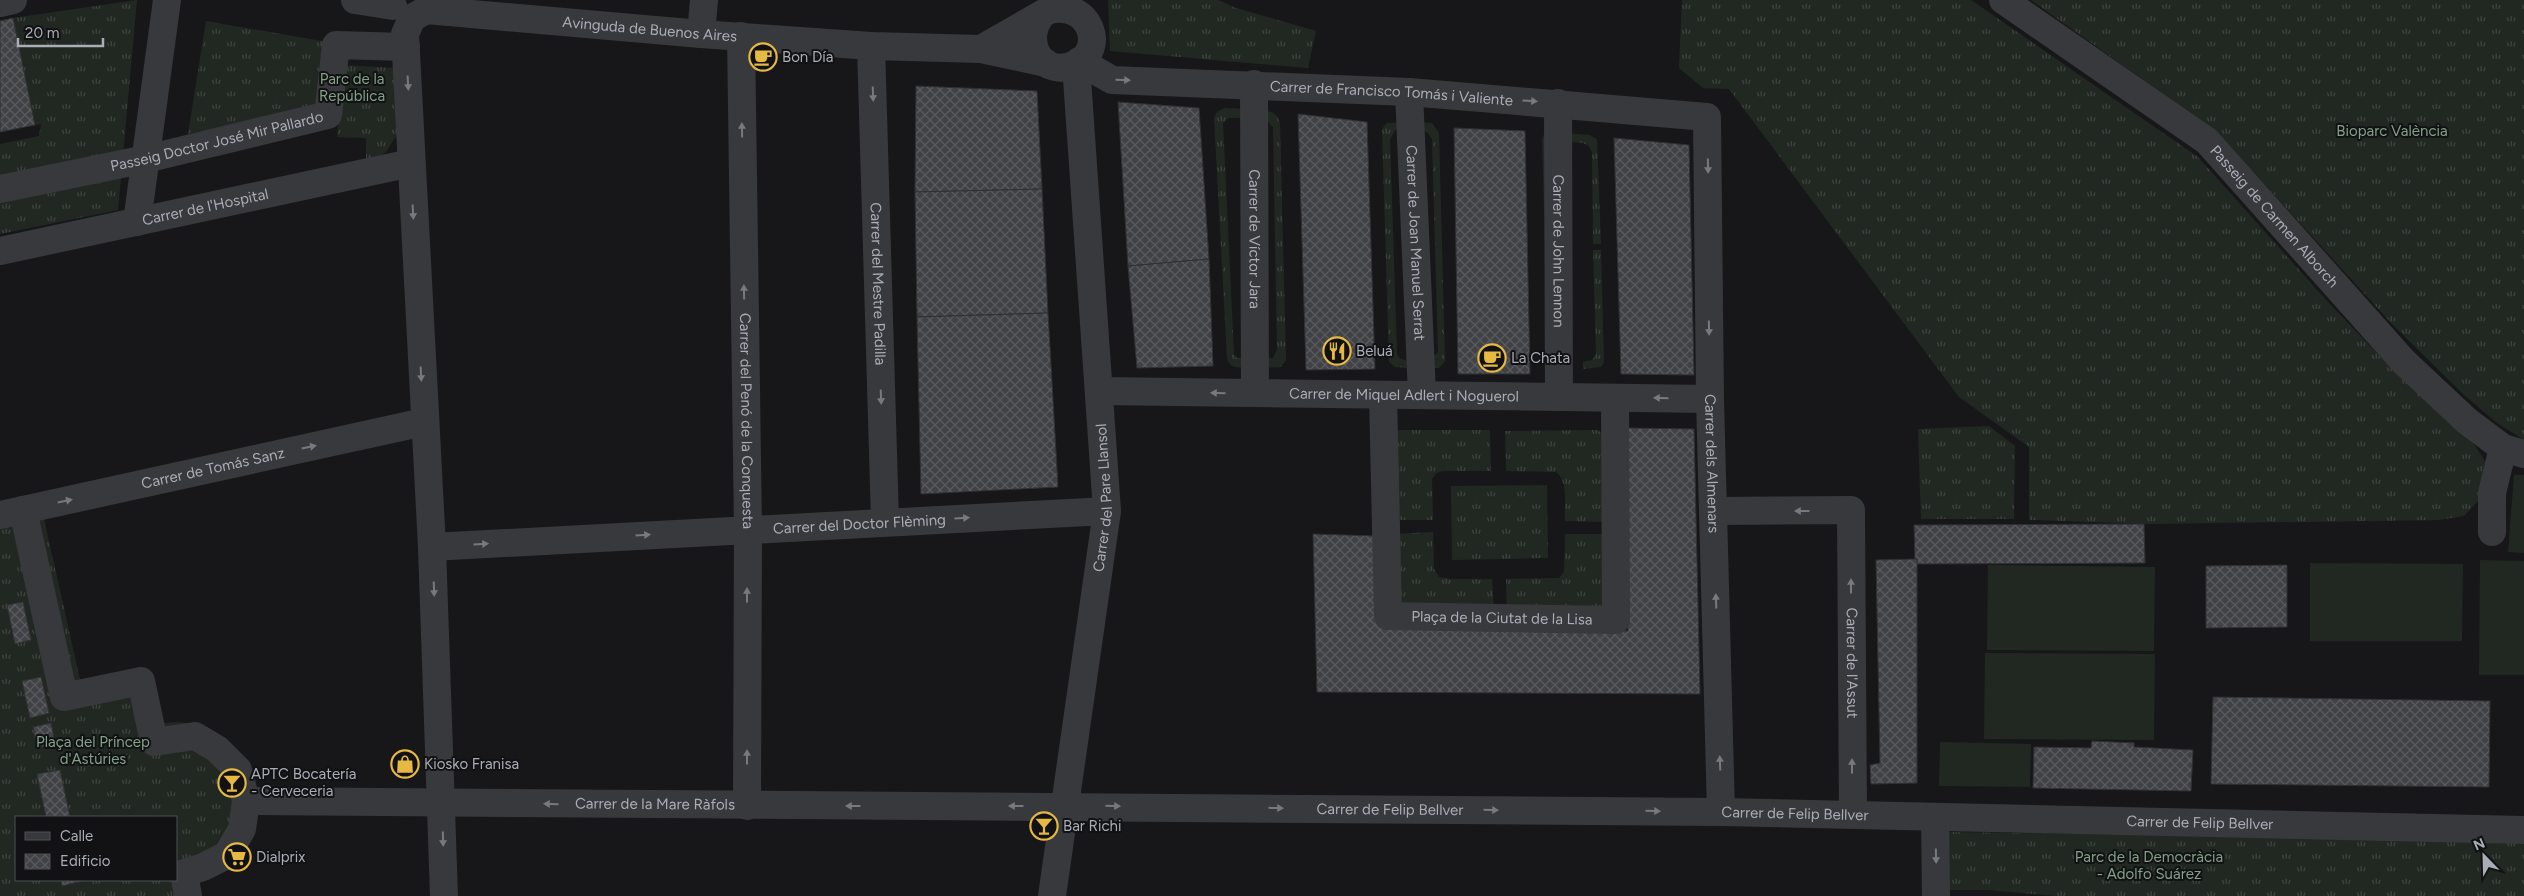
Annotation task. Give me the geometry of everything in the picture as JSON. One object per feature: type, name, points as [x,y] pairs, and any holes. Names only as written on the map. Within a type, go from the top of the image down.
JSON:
[{"type":"street","points":[[0,2],[13,0]]},
{"type":"street","points":[[137,222],[167,0]]},
{"type":"street","name":"Avinguda de Buenos Aires","points":[[355,0],[410,11],[701,34],[871,46],[981,49],[1064,64]]},
{"type":"street","points":[[701,34],[704,0]]},
{"type":"street","name":"Passeig de Carmen Alborch","points":[[2003,0],[2207,141],[2404,362],[2467,421],[2514,451]]},
{"type":"street","points":[[981,49],[1053,8],[1079,13],[1090,28],[1089,48],[1064,64],[1037,55],[1032,46],[1034,25],[1053,8]]},
{"type":"street","points":[[410,11],[405,34],[432,547],[444,896]]},
{"type":"street","name":"Carrer del Penó de la Conquesta","points":[[741,36],[748,529],[747,806]]},
{"type":"street","name":"Passeig Doctor José Mir Pallardo","points":[[0,189],[146,159],[328,115],[336,46],[406,47]]},
{"type":"street","name":"Carrer del Mestre Padilla","points":[[871,46],[885,521]]},
{"type":"street","name":"Carrer de Francisco Tomás i Valiente","points":[[1064,64],[1112,80],[1254,84],[1409,92],[1707,117]]},
{"type":"street","name":"Carrer del Pare Llansol","points":[[1052,896],[1107,511],[1078,95],[1064,64]]},
{"type":"street","name":"Carrer de Víctor Jara","points":[[1254,84],[1255,393]]},
{"type":"street","name":"Carrer de Joan Manuel Serrat","points":[[1409,92],[1422,396]]},
{"type":"street","name":"Carrer de John Lennon","points":[[1558,103],[1559,397]]},
{"type":"street","name":"Carrer dels Almenars","points":[[1707,117],[1710,399],[1721,812]]},
{"type":"street","name":"Carrer de l'Hospital","points":[[0,251],[411,163]]},
{"type":"street","name":"Carrer de Miquel Adlert i Noguerol","points":[[1099,391],[1710,399]]},
{"type":"street","name":"Plaça de la Ciutat de la Lisa","points":[[1383,395],[1388,616],[1616,620],[1615,398]]},
{"type":"street","name":"Carrer de Tomás Sanz","points":[[12,513],[424,422]]},
{"type":"street","points":[[2492,532],[2492,493],[2514,451]]},
{"type":"street","name":"Carrer de l'Assut","points":[[1713,510],[1851,510],[1852,815]]},
{"type":"street","name":"Carrer del Doctor Flèming","points":[[432,547],[885,521],[1107,511]]},
{"type":"street","points":[[12,513],[64,696],[141,682],[154,742],[195,736],[217,750],[238,770],[246,801],[242,829],[227,855],[203,868],[184,873],[188,896]]},
{"type":"street","name":"Carrer de la Mare Ràfols","points":[[246,801],[747,806],[1064,806]]},
{"type":"street","name":"Carrer de Felip Bellver","points":[[1064,806],[1721,812],[2524,830]]},
{"type":"street","points":[[1935,817],[1936,896]]},
{"type":"green space","points":[[137,0],[118,210],[0,234],[0,144],[39,136],[41,124],[35,125],[13,18]]},
{"type":"green space","points":[[1108,0],[1218,0],[1236,8],[1316,31],[1308,68],[1110,51]]},
{"type":"green space","points":[[1682,0],[1971,0],[2198,157],[2327,301],[2400,377],[2468,435],[2485,461],[2481,498],[2464,516],[2439,520],[2152,524],[2029,520],[2029,447],[1959,397],[1729,89],[1703,88],[1679,68]]},
{"type":"green space","name":"Bioparc València","points":[[2031,0],[2524,0],[2524,440],[2497,423],[2463,394],[2392,324],[2217,132]]},
{"type":"green space","points":[[206,21],[333,43],[323,108],[188,134]]},
{"type":"green space","name":"Parc de la República","points":[[343,65],[395,68],[398,133],[386,152],[366,164],[366,138],[337,137]]},
{"type":"green space","points":[[1224,108],[1241,109],[1240,118],[1229,118],[1223,123],[1234,354],[1237,358],[1249,359],[1250,367],[1233,366],[1228,362],[1227,358],[1214,118],[1217,112]]},
{"type":"green space","points":[[1256,110],[1274,113],[1280,123],[1286,360],[1281,367],[1263,368],[1264,359],[1273,358],[1277,350],[1273,127]]},
{"type":"green space","points":[[1403,122],[1403,129],[1396,129],[1390,139],[1397,353],[1399,358],[1410,362],[1410,368],[1395,367],[1389,362],[1382,129],[1387,123]]},
{"type":"green space","points":[[1417,122],[1432,123],[1439,133],[1445,361],[1439,368],[1423,368],[1438,352],[1432,139],[1427,132],[1417,130]]},
{"type":"green space","points":[[1551,132],[1590,135],[1597,139],[1601,244],[1593,244],[1592,152],[1589,146],[1583,143],[1558,140],[1545,243],[1542,140],[1544,134]]},
{"type":"green space","points":[[1593,250],[1601,250],[1604,362],[1601,367],[1583,369],[1583,362],[1592,360],[1596,354]]},
{"type":"green space","points":[[1989,426],[2015,446],[2014,519],[1921,519],[1918,429]]},
{"type":"green space","points":[[1396,430],[1490,430],[1491,471],[1442,471],[1436,473],[1432,479],[1433,520],[1393,520]]},
{"type":"green space","points":[[1598,430],[1604,435],[1605,522],[1565,521],[1563,481],[1556,472],[1506,471],[1505,431]]},
{"type":"green space","points":[[2514,475],[2524,475],[2524,553],[2508,552]]},
{"type":"green space","points":[[1547,485],[1548,558],[1452,560],[1451,486]]},
{"type":"green space","name":"Plaça del Príncep d'Astúries","points":[[44,519],[81,684],[146,673],[158,724],[176,722],[195,724],[253,813],[191,876],[195,896],[0,896],[0,529]]},
{"type":"green space","points":[[1433,532],[1434,569],[1439,577],[1450,579],[1492,579],[1494,612],[1395,609],[1394,534]]},
{"type":"green space","points":[[1565,534],[1607,534],[1607,614],[1507,611],[1506,579],[1559,578],[1564,572]]},
{"type":"green space","points":[[2480,560],[2524,561],[2524,675],[2479,675]]},
{"type":"green space","points":[[2310,563],[2463,564],[2462,641],[2310,641]]},
{"type":"green space","points":[[1988,565],[2155,567],[2154,651],[1987,650]]},
{"type":"green space","points":[[1985,653],[2155,654],[2154,740],[1984,739]]},
{"type":"green space","points":[[1940,742],[2031,744],[2030,787],[1939,786]]},
{"type":"green space","name":"Parc de la Democràcia - Adolfo Suárez","points":[[1947,832],[2524,841],[2524,896],[2056,896],[1988,890],[1946,890]]},
{"type":"building","points":[[13,18],[35,125],[0,132],[0,21]]},
{"type":"building","points":[[916,86],[1037,91],[1042,189],[915,192]]},
{"type":"building","points":[[1118,102],[1199,108],[1209,259],[1128,266]]},
{"type":"building","points":[[1298,114],[1367,122],[1375,369],[1306,370]]},
{"type":"building","points":[[1454,128],[1525,131],[1530,374],[1458,374]]},
{"type":"building","points":[[1614,138],[1689,145],[1694,375],[1621,374]]},
{"type":"building","points":[[1042,189],[1048,313],[917,317],[915,192]]},
{"type":"building","points":[[1209,259],[1213,366],[1137,368],[1128,266]]},
{"type":"building","points":[[1048,313],[1058,487],[921,494],[917,317]]},
{"type":"building","points":[[1627,428],[1694,429],[1700,694],[1317,692],[1313,534],[1377,536],[1378,625],[1628,631]]},
{"type":"building","points":[[2144,524],[2145,563],[1917,564],[1917,559],[1915,559],[1914,525]]},
{"type":"building","points":[[1917,559],[1917,783],[1871,784],[1870,765],[1880,763],[1876,560]]},
{"type":"building","points":[[2287,565],[2287,627],[2206,628],[2206,566]]},
{"type":"building","points":[[23,602],[31,640],[15,644],[7,605]]},
{"type":"building","points":[[41,677],[49,713],[30,718],[22,681]]},
{"type":"building","points":[[2213,697],[2490,701],[2489,787],[2211,784]]},
{"type":"building","points":[[51,723],[55,744],[37,748],[33,727]]},
{"type":"building","points":[[2092,741],[2134,743],[2134,747],[2193,750],[2191,791],[2033,788],[2034,747],[2091,748]]},
{"type":"building","points":[[60,770],[70,816],[46,816],[37,774]]},
{"type":"building","points":[[61,881],[82,881],[62,886]]},
{"type":"place","name":"Bon Día","points":[[763,57]]},
{"type":"place","name":"Beluá","points":[[1337,351]]},
{"type":"place","name":"La Chata","points":[[1492,358]]},
{"type":"place","name":"Kiosko Franisa","points":[[405,764]]},
{"type":"place","name":"APTC Bocatería - Cerveceria","points":[[232,783]]},
{"type":"place","name":"Bar Richi","points":[[1044,826]]},
{"type":"place","name":"Dialprix","points":[[237,857]]}]
